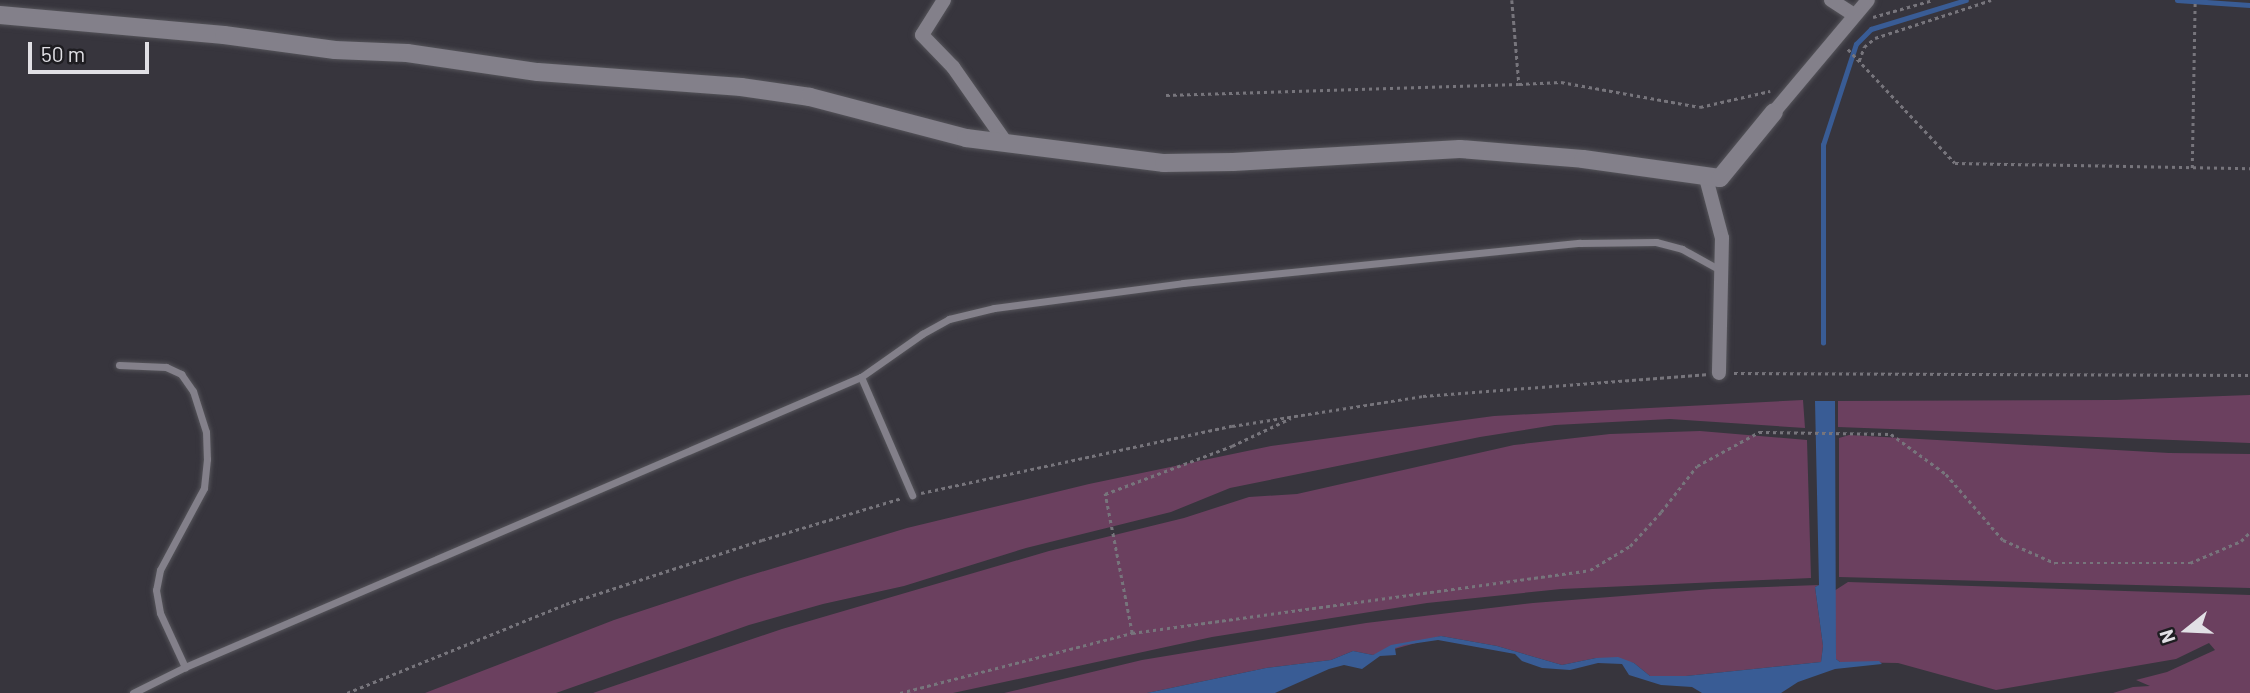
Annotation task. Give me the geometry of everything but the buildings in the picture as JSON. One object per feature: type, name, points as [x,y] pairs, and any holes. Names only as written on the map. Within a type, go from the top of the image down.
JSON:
[{"type":"street","points":[[944,0],[922,35],[953,67],[1007,144]]},
{"type":"street","points":[[1831,0],[1854,15]]},
{"type":"street","points":[[0,15],[224,35],[335,50],[407,53],[538,72],[741,87],[810,97],[966,138],[1164,163],[1233,162],[1460,149],[1583,159],[1720,178],[1868,0]]},
{"type":"street","points":[[1706,178],[1722,238],[1720,373]]},
{"type":"lane","points":[[132,693],[185,667],[861,377],[922,334],[950,319],[994,308],[1183,283],[1580,243],[1656,242],[1682,249],[1720,270]]},
{"type":"lane","points":[[119,366],[157,366],[181,374],[193,391],[206,432],[208,459],[204,488],[160,570],[156,590],[160,613],[185,667]]},
{"type":"lane","points":[[861,377],[912,495]]},
{"type":"path","points":[[1512,0],[1519,84]]},
{"type":"path","points":[[1854,15],[1877,18],[1933,0]]},
{"type":"path","points":[[1858,60],[1864,47],[1875,38],[1991,0]]},
{"type":"path","points":[[2192,168],[2194,0]]},
{"type":"path","points":[[1848,48],[1955,163],[2250,168]]},
{"type":"path","points":[[1166,95],[1560,82],[1700,107],[1795,86]]},
{"type":"path","points":[[347,693],[566,604],[762,540],[912,495],[1232,426],[1423,396],[1720,373],[2250,375]]},
{"type":"path","points":[[1132,633],[1105,494],[1232,446],[1294,416]]},
{"type":"path","points":[[900,693],[1132,633],[1590,570],[1630,546],[1697,466],[1759,432],[1891,434],[1945,474],[2003,540],[2055,563],[2190,563],[2241,541],[2250,531]]},
{"type":"shaded area","points":[[2250,395],[2250,443],[1838,427],[1838,401],[2116,400]]},
{"type":"shaded area","points":[[1803,400],[1805,428],[1670,419],[1555,425],[1480,437],[1230,488],[1171,512],[1026,548],[904,586],[823,604],[749,625],[556,693],[425,693],[614,620],[741,578],[907,528],[1089,484],[1271,446],[1494,416]]},
{"type":"shaded area","points":[[1700,431],[1807,440],[1811,578],[1561,589],[1427,603],[1212,637],[953,693],[593,693],[782,629],[1049,551],[1184,518],[1249,497],[1297,494],[1514,445],[1610,434]]},
{"type":"shaded area","points":[[1849,435],[2169,453],[2250,454],[2250,588],[1839,577],[1839,438]]},
{"type":"shaded area","points":[[1848,582],[2250,595],[2250,693],[2113,693],[2133,687],[2150,686],[2136,680],[2167,672],[2215,650],[2209,643],[2176,659],[1996,690],[1898,663],[1840,662],[1836,659],[1834,591]]},
{"type":"shaded area","points":[[1819,585],[1815,587],[1823,646],[1821,662],[1686,676],[1650,676],[1634,663],[1596,658],[1562,665],[1497,646],[1441,636],[1373,655],[1353,651],[1331,660],[1266,668],[1147,693],[1004,693],[1142,660],[1366,623],[1533,603],[1712,589]]},
{"type":"water","points":[[1815,401],[1835,401],[1836,659],[1840,662],[1879,661],[1882,664],[1835,669],[1798,682],[1781,693],[1702,693],[1692,687],[1661,685],[1629,675],[1622,664],[1598,663],[1570,670],[1542,668],[1522,661],[1515,654],[1438,640],[1395,648],[1396,655],[1380,656],[1362,669],[1344,665],[1329,669],[1275,693],[1147,693],[1266,668],[1331,660],[1353,651],[1373,655],[1391,645],[1441,636],[1497,646],[1562,665],[1596,658],[1618,657],[1634,663],[1650,676],[1686,676],[1821,662],[1823,646],[1815,587],[1819,585]]},
{"type":"waterway","points":[[1823,343],[1823,145],[1856,44],[1871,29],[1966,0]]},
{"type":"waterway","points":[[2177,0],[2250,5]]}]
